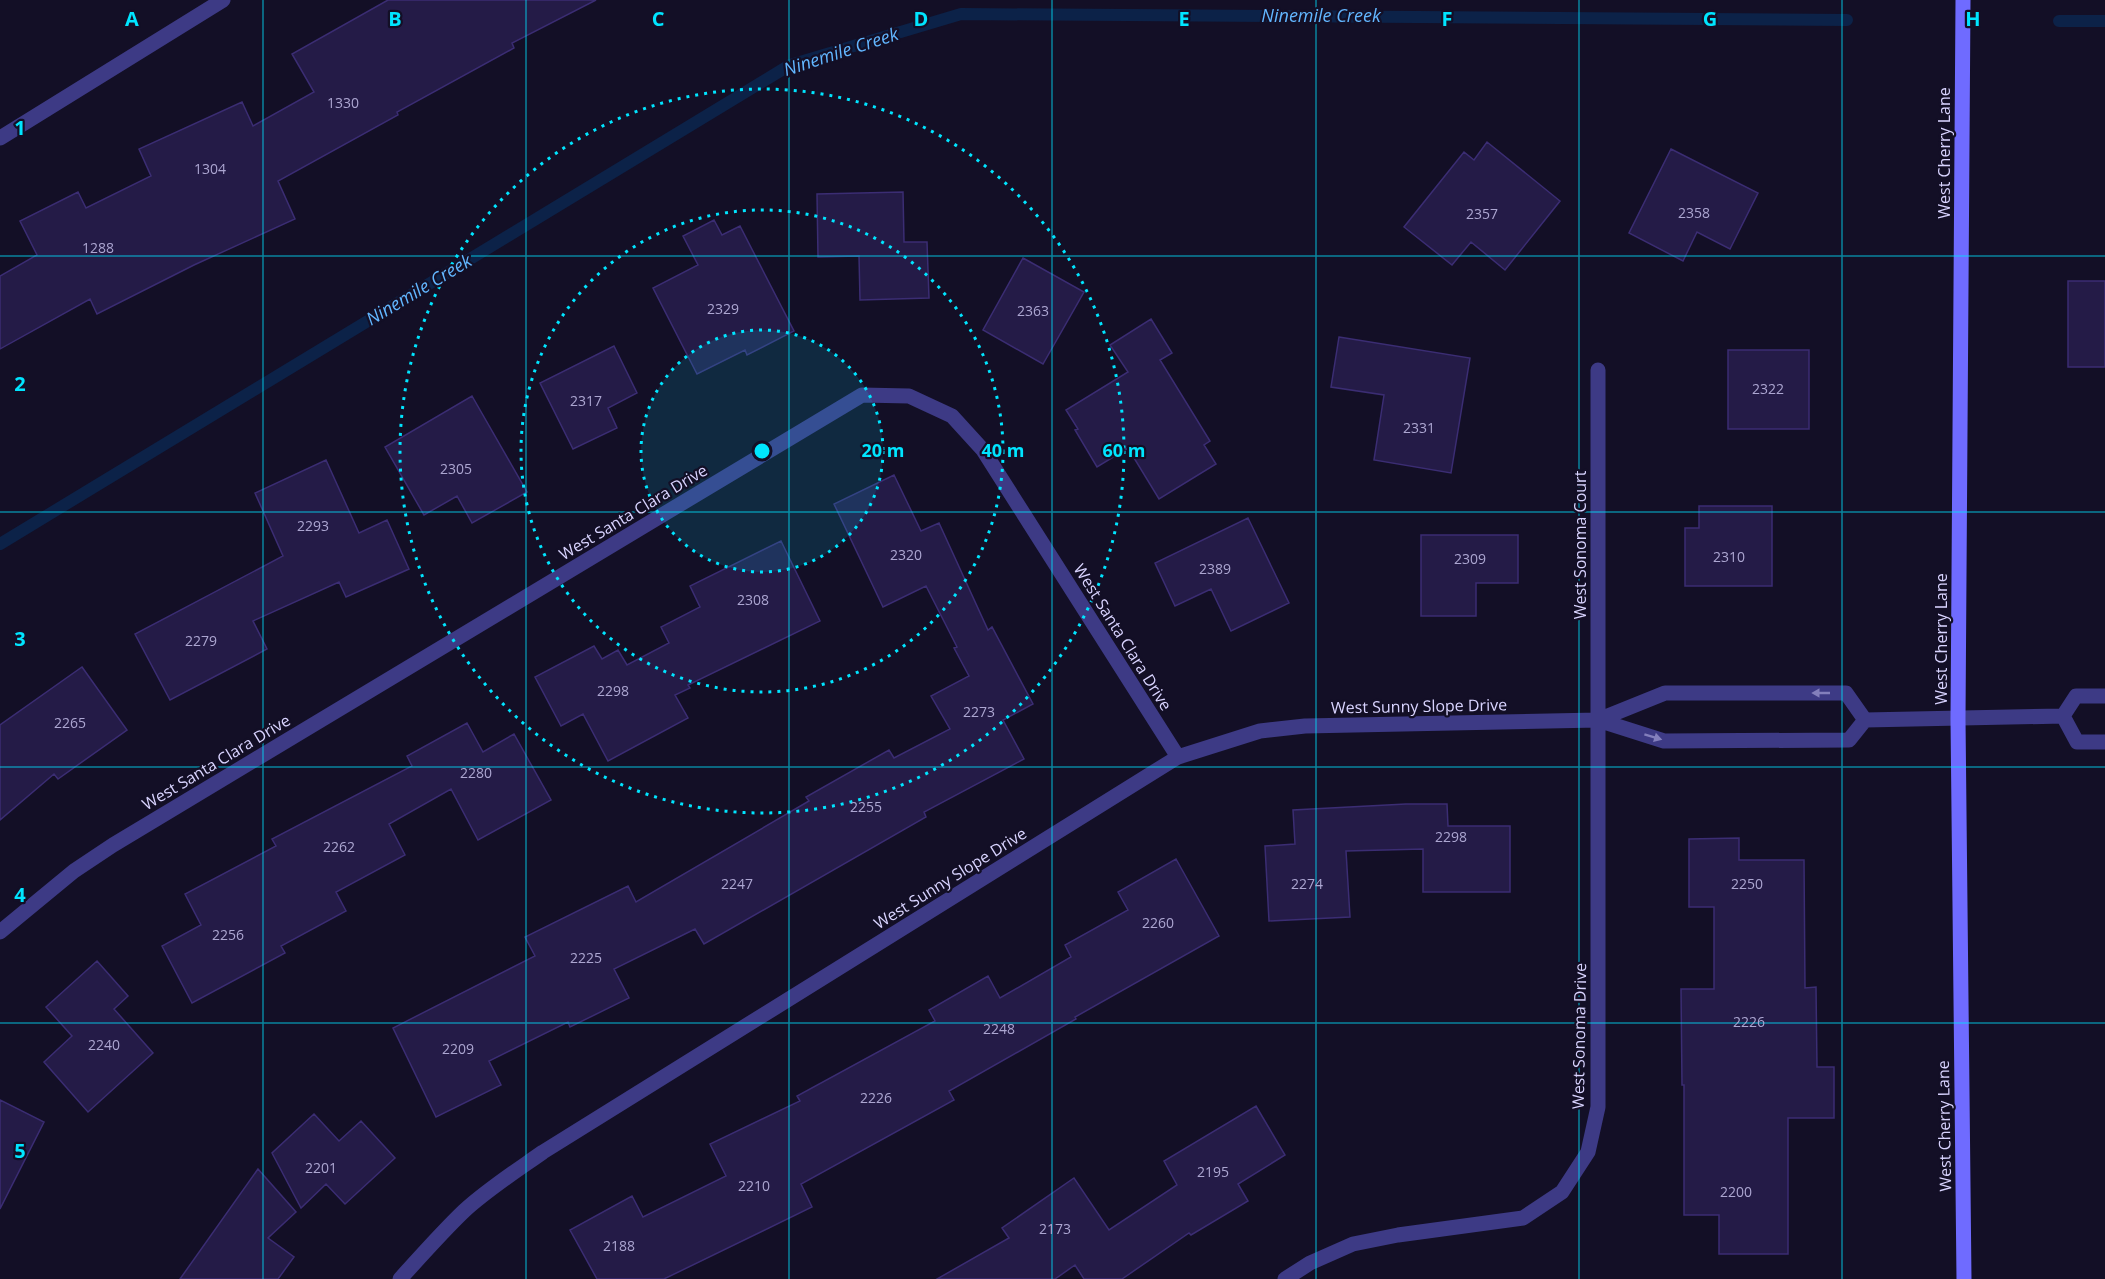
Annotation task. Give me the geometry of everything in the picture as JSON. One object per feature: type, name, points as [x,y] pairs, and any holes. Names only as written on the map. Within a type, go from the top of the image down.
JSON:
[{"type":"main road","name":"West Cherry Lane","points":[[1963,0],[1958,719],[1964,1279]]},
{"type":"street","points":[[0,138],[223,0]]},
{"type":"street","name":"West Sonoma Court","points":[[1598,370],[1598,720]]},
{"type":"street","name":"West Santa Clara Drive","points":[[0,932],[74,871],[113,845],[862,395],[909,396],[952,416],[983,450],[1178,757]]},
{"type":"street","name":"West Sunny Slope Drive","points":[[400,1279],[466,1210],[503,1179],[543,1152],[1178,757],[1260,731],[1305,726],[1598,720],[1664,741],[1849,740],[1865,720],[1845,693],[1665,693],[1598,720]]},
{"type":"street","points":[[2063,716],[2076,696],[2105,696]]},
{"type":"street","points":[[1865,720],[2063,716]]},
{"type":"street","points":[[2063,716],[2077,742],[2105,742]]},
{"type":"street","name":"West Sonoma Drive","points":[[1285,1279],[1310,1263],[1353,1244],[1398,1235],[1523,1218],[1562,1192],[1588,1152],[1598,1107],[1598,720]]},
{"type":"building","points":[[388,0],[596,0],[512,43],[514,48],[278,181],[295,219],[194,265],[97,314],[90,299],[0,349],[0,276],[37,255],[20,221],[78,192],[86,208],[151,176],[139,149],[242,102],[253,126],[314,92],[292,54]]},
{"type":"building","points":[[1487,142],[1560,201],[1505,270],[1471,242],[1452,265],[1404,227],[1464,152],[1474,160]]},
{"type":"building","points":[[1671,149],[1758,193],[1730,249],[1697,232],[1683,261],[1629,233]]},
{"type":"building","points":[[903,192],[904,242],[927,242],[929,298],[860,300],[859,256],[818,257],[817,194]]},
{"type":"building","points":[[714,220],[722,235],[740,226],[794,331],[747,355],[745,350],[697,374],[653,288],[698,265],[683,236]]},
{"type":"building","points":[[1023,258],[1084,292],[1043,364],[983,330]]},
{"type":"building","points":[[2068,281],[2105,281],[2105,367],[2068,367]]},
{"type":"building","points":[[1151,319],[1172,353],[1160,360],[1210,441],[1204,445],[1216,464],[1159,499],[1128,448],[1097,467],[1066,410],[1128,372],[1110,345]]},
{"type":"building","points":[[1339,337],[1470,358],[1451,473],[1374,460],[1384,395],[1331,387]]},
{"type":"building","points":[[614,346],[637,393],[608,408],[617,428],[573,449],[540,383]]},
{"type":"building","points":[[1728,350],[1809,350],[1809,429],[1728,429]]},
{"type":"building","points":[[472,396],[527,492],[472,523],[457,496],[424,515],[385,447]]},
{"type":"building","points":[[326,460],[359,533],[387,520],[409,569],[346,597],[339,582],[253,621],[267,649],[170,700],[135,634],[283,556],[255,493]]},
{"type":"building","points":[[894,475],[921,531],[939,523],[988,630],[992,627],[1033,704],[1003,720],[1024,759],[924,812],[926,817],[704,944],[695,929],[614,969],[629,998],[570,1027],[568,1022],[489,1061],[501,1085],[436,1117],[393,1028],[535,956],[525,937],[628,886],[636,902],[809,801],[806,797],[889,750],[894,758],[950,729],[931,696],[969,676],[926,586],[883,607],[834,504]]},
{"type":"building","points":[[1699,506],[1772,506],[1772,586],[1685,586],[1685,528],[1699,528]]},
{"type":"building","points":[[1248,518],[1289,603],[1231,631],[1211,589],[1175,606],[1155,563]]},
{"type":"building","points":[[1421,535],[1518,535],[1518,583],[1476,583],[1476,616],[1421,616]]},
{"type":"building","points":[[781,541],[820,621],[688,685],[690,688],[675,695],[688,718],[608,761],[583,714],[561,726],[535,677],[594,646],[602,659],[618,650],[627,665],[669,643],[661,627],[700,607],[690,586]]},
{"type":"building","points":[[82,667],[127,730],[58,779],[54,774],[0,820],[0,725]]},
{"type":"building","points":[[467,723],[483,752],[514,734],[551,800],[478,840],[451,789],[389,824],[405,855],[336,892],[346,911],[281,946],[285,953],[192,1003],[162,946],[201,925],[185,894],[276,846],[272,839],[412,766],[407,756]]},
{"type":"building","points":[[1447,804],[1448,826],[1510,826],[1510,892],[1423,892],[1423,849],[1346,851],[1350,917],[1269,921],[1265,846],[1295,844],[1293,810]]},
{"type":"building","points":[[1739,838],[1739,860],[1804,860],[1805,988],[1816,987],[1817,1067],[1834,1067],[1834,1118],[1788,1118],[1788,1254],[1719,1254],[1719,1215],[1684,1215],[1681,989],[1714,989],[1714,907],[1689,907],[1689,839]]},
{"type":"building","points":[[1176,859],[1219,936],[949,1091],[954,1100],[801,1184],[812,1207],[664,1279],[597,1279],[570,1230],[632,1196],[643,1217],[726,1176],[710,1144],[800,1101],[797,1096],[935,1021],[929,1010],[988,976],[1000,998],[1071,957],[1065,945],[1128,910],[1118,892]]},
{"type":"building","points":[[97,961],[128,996],[114,1009],[153,1053],[88,1112],[44,1062],[72,1036],[46,1007]]},
{"type":"building","points":[[0,1100],[44,1122],[0,1209]]},
{"type":"building","points":[[1256,1106],[1285,1155],[1238,1184],[1248,1201],[1191,1235],[1189,1233],[1122,1279],[1084,1279],[1075,1265],[1055,1279],[937,1279],[1009,1238],[1002,1228],[1074,1178],[1109,1230],[1177,1185],[1164,1161]]},
{"type":"building","points":[[314,1114],[339,1141],[361,1121],[395,1158],[345,1204],[326,1184],[301,1208],[272,1153]]},
{"type":"building","points":[[258,1169],[296,1212],[268,1238],[294,1257],[278,1279],[180,1279]]},
{"type":"waterway","name":"Ninemile Creek","points":[[0,544],[790,65],[961,14],[1847,20]]},
{"type":"waterway","name":"Ninemile Creek","points":[[2059,21],[2105,21]]}]
